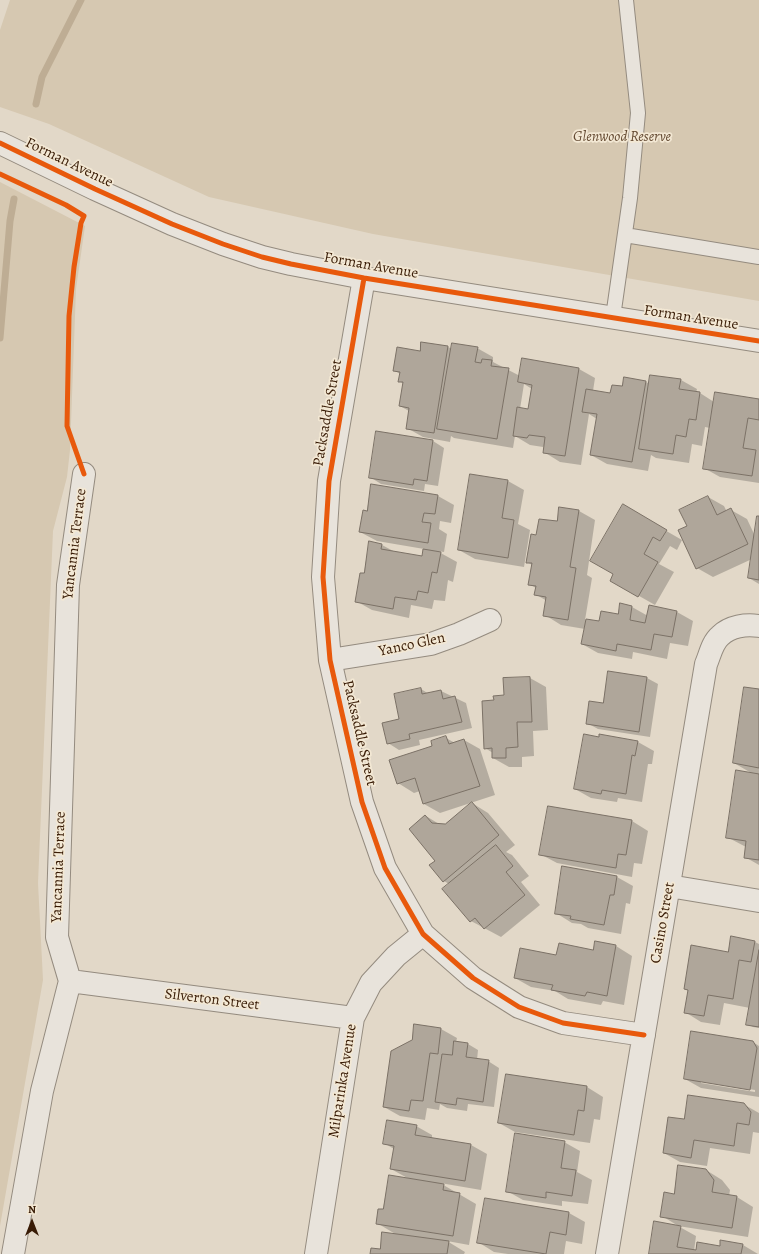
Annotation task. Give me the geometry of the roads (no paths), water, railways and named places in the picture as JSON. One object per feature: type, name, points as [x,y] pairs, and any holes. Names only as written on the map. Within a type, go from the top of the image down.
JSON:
[{"type":"street","name":"Forman Avenue","points":[[0,143],[172,224],[223,244],[262,257],[364,278],[759,341]]},
{"type":"street","name":"Packsaddle Street","points":[[364,278],[329,481],[323,577],[330,660],[362,802],[385,868],[423,934],[473,978],[519,1007],[563,1023],[644,1036]]},
{"type":"street","name":"Yancannia Terrace","points":[[70,981],[57,937],[68,585],[84,474]]},
{"type":"street","name":"Yanco Glen","points":[[330,660],[432,644],[490,620]]},
{"type":"street","name":"Casino Street","points":[[607,1254],[708,658],[712,647],[720,636],[733,628],[750,625],[759,626]]},
{"type":"street","points":[[669,886],[759,901]]},
{"type":"street","name":"Milparinka Avenue","points":[[316,1254],[353,1018],[371,983],[396,956],[423,934]]},
{"type":"street","name":"Silverton Street","points":[[70,981],[353,1018]]},
{"type":"street","points":[[13,1254],[42,1091],[70,981]]},
{"type":"lane","points":[[612,317],[625,235],[638,113],[626,0]]},
{"type":"lane","points":[[625,235],[759,257]]},
{"type":"waterway","points":[[36,104],[42,77],[81,0]]},
{"type":"waterway","points":[[0,338],[10,221],[14,199]]},
{"type":"park label","name":"Glenwood Reserve","points":[[622,137]]}]
